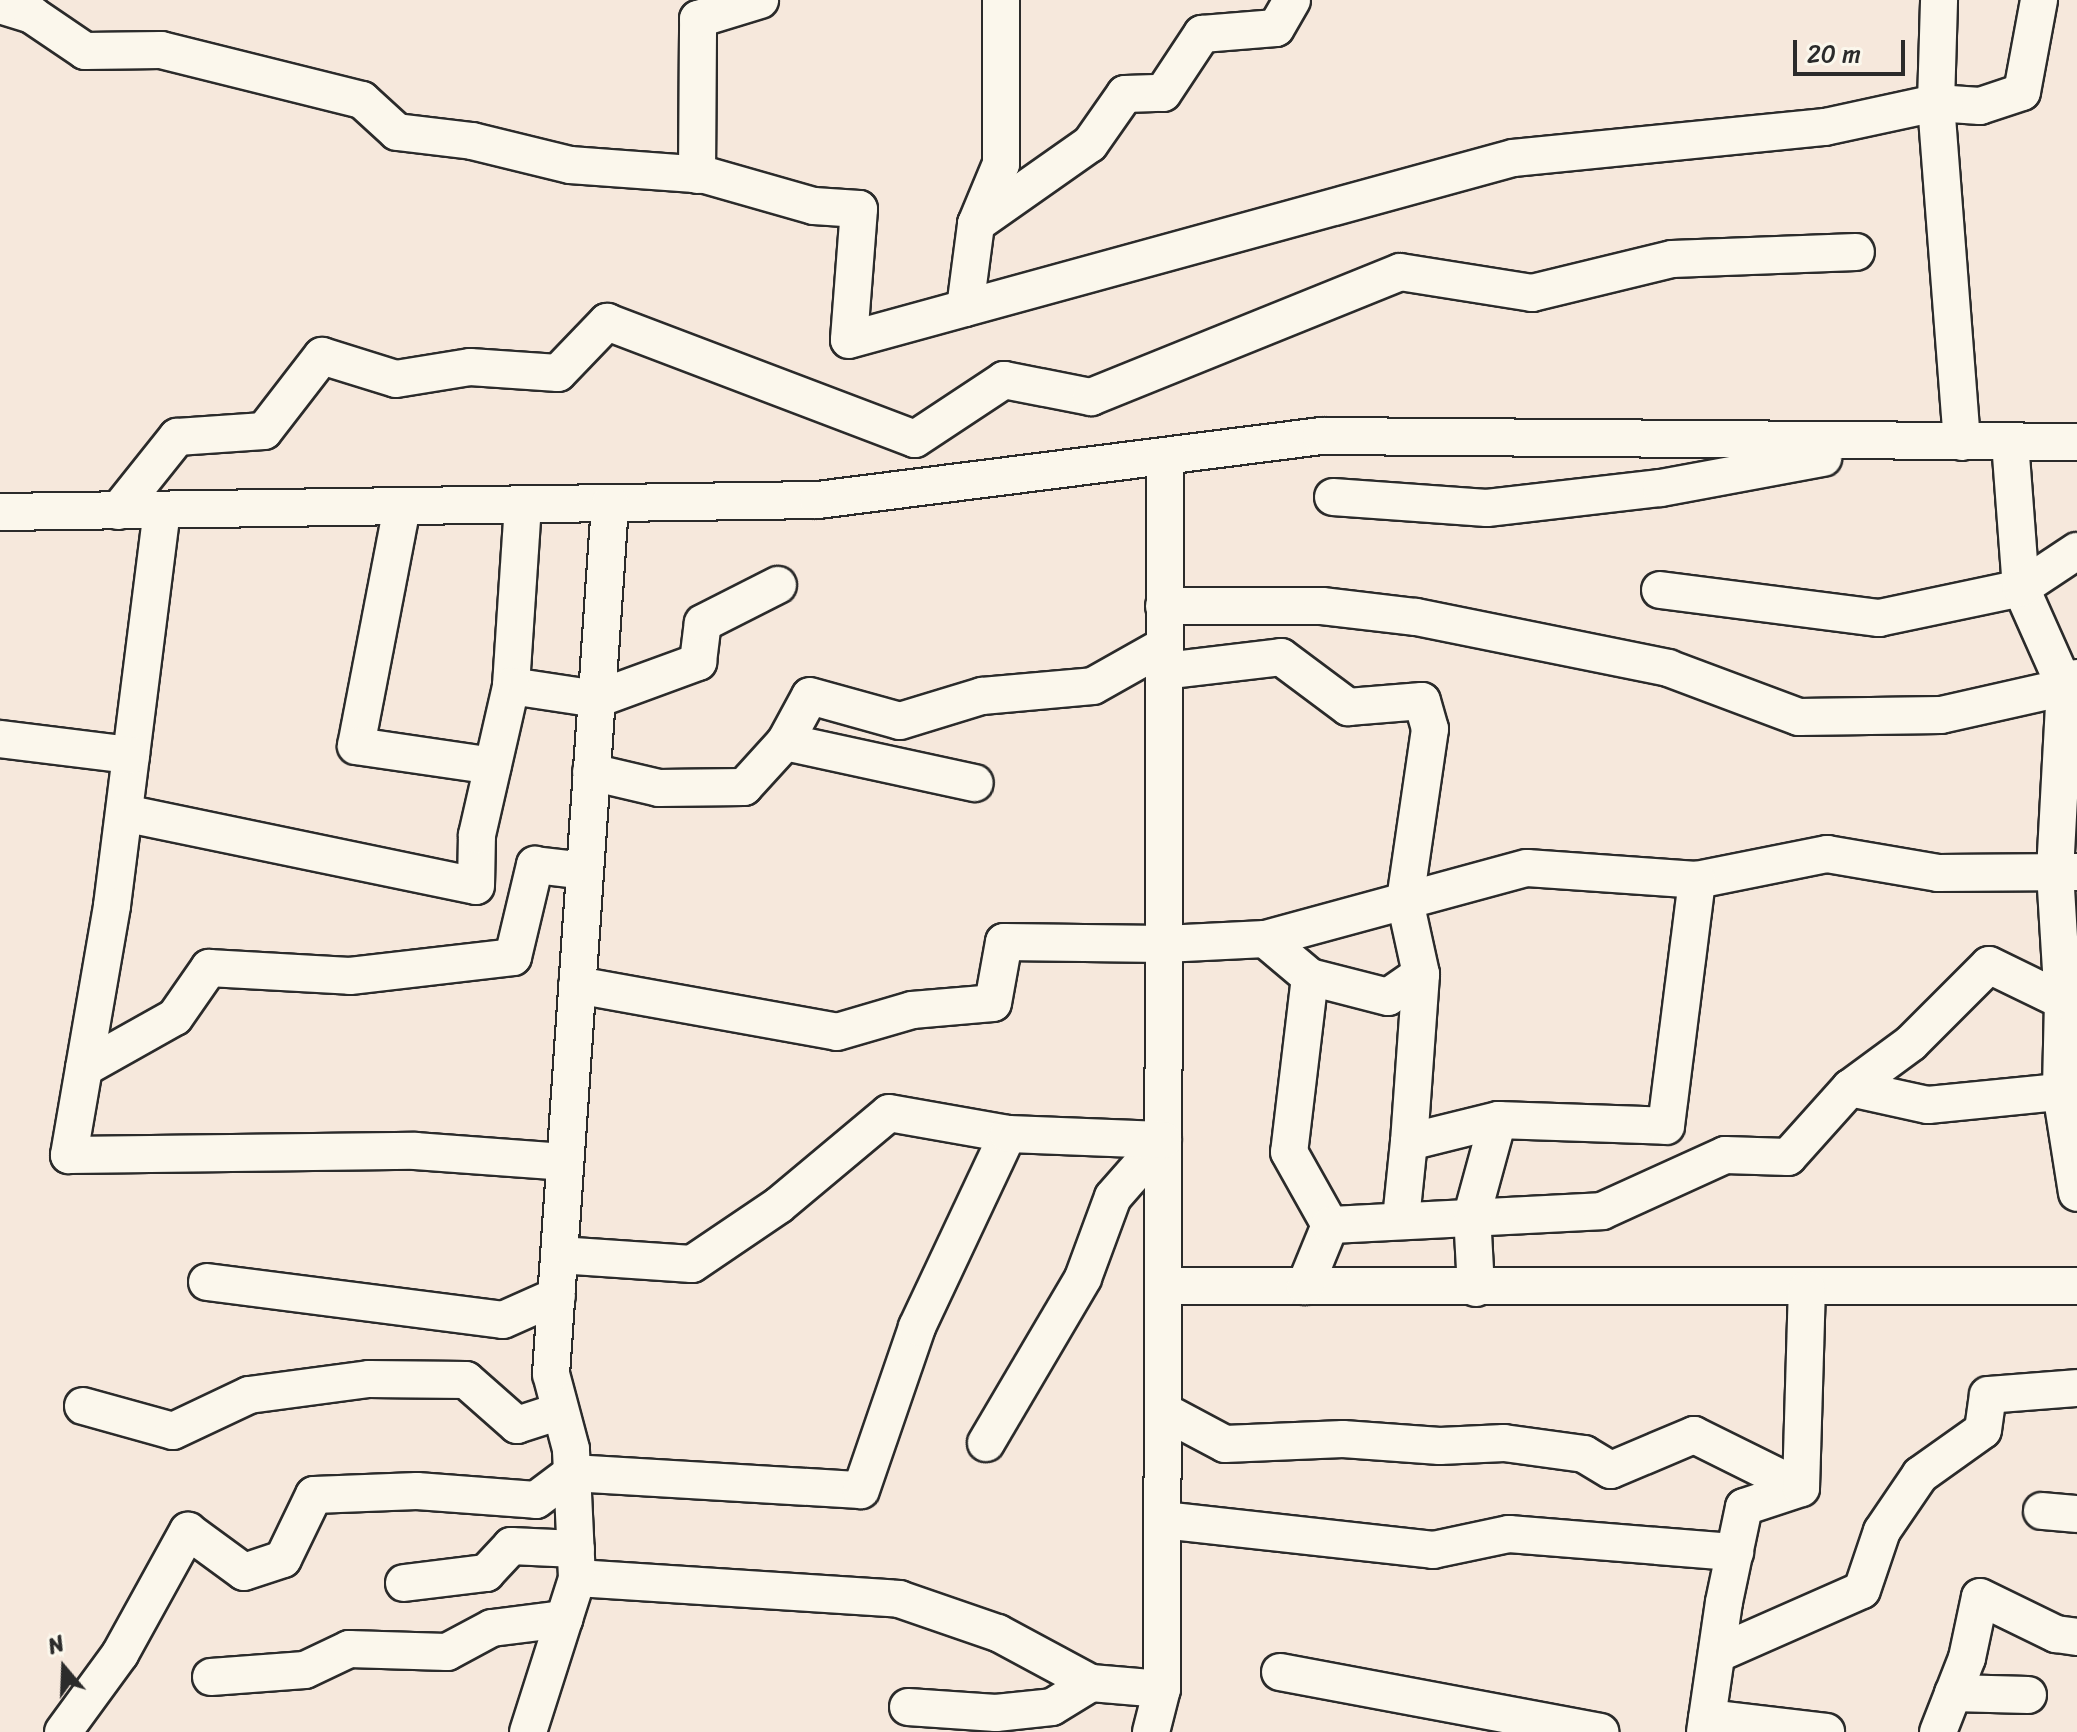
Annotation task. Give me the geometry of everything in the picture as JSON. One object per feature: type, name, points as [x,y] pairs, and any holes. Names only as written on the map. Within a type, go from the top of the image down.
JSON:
[{"type":"street","points":[[697,175],[698,19],[760,0]]},
{"type":"street","points":[[965,308],[976,224],[1001,164],[1001,0]]},
{"type":"street","points":[[976,224],[1090,144],[1125,94],[1163,93],[1202,34],[1276,28],[1292,0]]},
{"type":"street","points":[[1939,0],[1936,103],[1962,442]]},
{"type":"street","points":[[0,5],[32,15],[85,51],[161,50],[362,100],[397,132],[472,141],[570,165],[697,175],[814,206],[859,209],[849,340],[1513,158],[1825,127],[1936,103],[1980,106],[2022,92],[2039,0]]},
{"type":"street","points":[[118,511],[177,437],[264,431],[322,356],[396,379],[470,367],[558,373],[607,322],[915,439],[1004,380],[1091,397],[1400,272],[1532,293],[1672,259],[1856,252]]},
{"type":"street","points":[[0,512],[818,500],[1321,436],[2077,442]]},
{"type":"street","points":[[1333,497],[1487,508],[1661,488],[1905,442]]},
{"type":"street","points":[[2010,442],[2021,588],[2071,683],[2066,872],[2069,1091],[2077,1193]]},
{"type":"street","points":[[1151,1732],[1162,1689],[1165,456]]},
{"type":"street","points":[[528,1732],[564,1619],[576,1563],[572,1473],[551,1374],[610,503]]},
{"type":"street","points":[[124,813],[476,886],[477,835],[511,686],[523,505]]},
{"type":"street","points":[[402,507],[356,746],[493,766]]},
{"type":"street","points":[[162,510],[124,813],[69,1155],[415,1151],[565,1162]]},
{"type":"street","points":[[1660,590],[1879,618],[2021,588],[2077,551]]},
{"type":"street","points":[[511,686],[597,699],[698,662],[703,623],[778,585]]},
{"type":"street","points":[[1164,606],[1322,606],[1416,617],[1668,668],[1799,717],[1941,715],[2071,683]]},
{"type":"street","points":[[591,772],[659,788],[744,787],[785,742],[810,696],[900,721],[982,696],[1093,686],[1164,658],[1281,657],[1348,707],[1422,701],[1430,729],[1405,901],[1421,974],[1401,1219]]},
{"type":"street","points":[[0,739],[131,755]]},
{"type":"street","points":[[785,742],[975,783]]},
{"type":"street","points":[[577,985],[837,1032],[912,1010],[993,1003],[1004,942],[1164,944],[1265,939],[1527,868],[1697,880],[1827,854],[1938,873],[2066,872]]},
{"type":"street","points":[[84,1068],[175,1017],[209,968],[350,976],[513,957],[535,865],[585,871]]},
{"type":"street","points":[[1409,1142],[1498,1120],[1666,1126],[1697,880]]},
{"type":"street","points":[[1265,939],[1310,977],[1388,997],[1421,974]]},
{"type":"street","points":[[1330,1225],[1472,1215],[1602,1211],[1725,1155],[1788,1157],[1850,1088],[1911,1043],[1989,965],[2070,1001]]},
{"type":"street","points":[[1310,977],[1289,1152],[1330,1225]]},
{"type":"street","points":[[1850,1088],[1928,1105],[2069,1091]]},
{"type":"street","points":[[559,1255],[692,1264],[779,1205],[889,1113],[1008,1134],[1163,1140]]},
{"type":"street","points":[[1476,1288],[1472,1215],[1498,1120]]},
{"type":"street","points":[[63,1732],[120,1654],[188,1531],[244,1572],[283,1559],[314,1495],[417,1491],[536,1500],[572,1473],[861,1490],[917,1327],[1008,1134]]},
{"type":"street","points":[[986,1443],[1083,1278],[1113,1197],[1163,1140]]},
{"type":"street","points":[[1305,1286],[1330,1225]]},
{"type":"street","points":[[207,1282],[503,1320],[557,1296]]},
{"type":"street","points":[[1163,1286],[1807,1289],[2077,1286]]},
{"type":"street","points":[[1801,1488],[1807,1289]]},
{"type":"street","points":[[83,1406],[173,1431],[249,1395],[369,1379],[466,1380],[517,1425],[560,1411]]},
{"type":"street","points":[[1717,1654],[1862,1590],[1882,1531],[1920,1475],[1983,1430],[1988,1395],[2077,1388]]},
{"type":"street","points":[[1163,1411],[1225,1444],[1343,1439],[1440,1446],[1504,1443],[1584,1454],[1611,1470],[1694,1435],[1801,1488]]},
{"type":"street","points":[[1801,1488],[1744,1507],[1706,1725],[1826,1732]]},
{"type":"street","points":[[1163,1520],[1433,1550],[1509,1534],[1735,1552]]},
{"type":"street","points":[[404,1583],[486,1573],[511,1546],[576,1563],[899,1599],[998,1633],[1091,1683],[1162,1689]]},
{"type":"street","points":[[1938,1732],[1953,1693],[1980,1597],[2056,1634],[2077,1637]]},
{"type":"street","points":[[211,1677],[305,1670],[349,1649],[447,1652],[492,1628],[564,1619]]},
{"type":"street","points":[[1280,1672],[1600,1732]]},
{"type":"street","points":[[908,1707],[996,1713],[1052,1707],[1091,1683]]},
{"type":"street","points":[[1953,1693],[2028,1695]]}]
